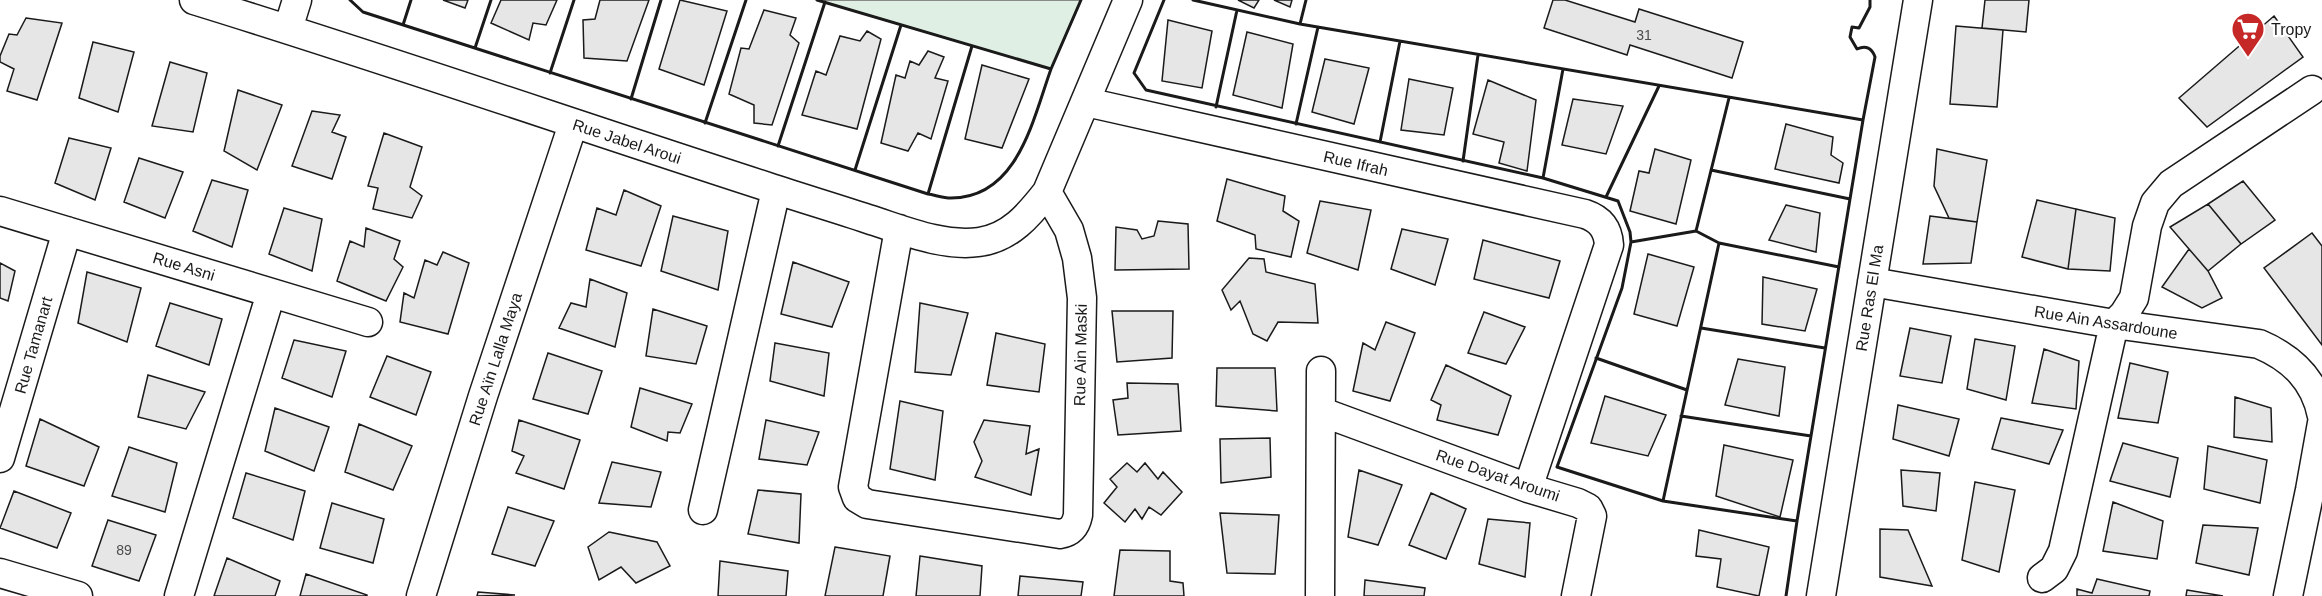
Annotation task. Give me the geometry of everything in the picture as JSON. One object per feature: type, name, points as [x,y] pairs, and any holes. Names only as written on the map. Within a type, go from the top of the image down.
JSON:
[{"type":"street","name":"Rue Jabel Aroui","points":[[194,0],[776,190],[947,242],[979,242],[995,238],[1014,229],[1029,215],[1047,192],[1128,0]]},
{"type":"street","points":[[288,29],[297,0]]},
{"type":"street","name":"Rue Ras El Ma","points":[[1821,596],[1918,0]]},
{"type":"street","points":[[2042,578],[2054,569],[2063,551],[2114,324],[2124,314],[2134,298],[2147,226],[2155,203],[2171,184],[2312,90]]},
{"type":"street","name":"Rue Ifrah","points":[[1086,102],[1585,214],[1598,220],[1609,237],[1609,245],[1528,488]]},
{"type":"street","name":"Rue Aïn Lalla Maya","points":[[421,596],[483,396],[573,124]]},
{"type":"street","points":[[703,510],[776,190]]},
{"type":"street","name":"Rue Ain Maski","points":[[899,229],[853,487],[857,498],[867,504],[1060,534],[1067,533],[1076,525],[1082,298],[1077,258],[1069,230],[1047,192]]},
{"type":"street","name":"Rue Asni","points":[[0,211],[368,322]]},
{"type":"street","name":"Rue Tamanart","points":[[0,458],[67,231]]},
{"type":"street","name":"Rue Ain Assardoune","points":[[1872,282],[2114,324],[2259,344],[2277,352],[2292,363],[2308,380],[2321,412]]},
{"type":"street","points":[[179,596],[271,293]]},
{"type":"street","points":[[1320,596],[1321,371]]},
{"type":"street","name":"Rue Dayat Aroumi","points":[[1322,412],[1588,508],[1592,516],[1576,596]]},
{"type":"street","points":[[2288,596],[2316,492],[2321,412]]},
{"type":"street","points":[[0,573],[78,596]]},
{"type":"green space","points":[[817,0],[1081,0],[1051,69]]},
{"type":"building","points":[[443,0],[468,0],[465,8]]},
{"type":"building","points":[[501,0],[557,0],[546,25],[533,23],[529,40],[491,23]]},
{"type":"building","points":[[600,0],[649,0],[627,61],[584,58],[583,20],[595,19]]},
{"type":"building","points":[[680,0],[727,11],[704,85],[659,69]]},
{"type":"building","points":[[1238,0],[1259,0],[1254,8]]},
{"type":"building","points":[[1274,0],[1292,0],[1290,7]]},
{"type":"building","points":[[1553,0],[1565,0],[1635,22],[1639,9],[1743,42],[1732,78],[1630,45],[1627,55],[1544,28]]},
{"type":"building","points":[[1985,0],[2029,0],[2026,32],[1982,28]]},
{"type":"building","points":[[764,10],[796,18],[790,35],[799,43],[772,125],[754,123],[754,105],[729,94],[741,48],[749,49]]},
{"type":"building","points":[[2274,16],[2303,57],[2207,127],[2179,98]]},
{"type":"building","points":[[26,18],[62,23],[37,100],[7,91],[14,69],[0,62],[0,56],[9,34],[17,35]]},
{"type":"building","points":[[1168,20],[1212,31],[1202,88],[1162,81]]},
{"type":"building","points":[[1956,26],[2003,30],[1997,107],[1950,104]]},
{"type":"building","points":[[867,31],[881,39],[857,129],[802,115],[816,71],[826,75],[840,36],[860,41]]},
{"type":"building","points":[[1247,32],[1293,44],[1282,108],[1233,95]]},
{"type":"building","points":[[93,42],[134,52],[118,112],[79,98]]},
{"type":"building","points":[[928,51],[944,57],[935,78],[948,81],[931,139],[918,133],[908,151],[881,143],[896,75],[905,78],[910,61],[919,65]]},
{"type":"building","points":[[1325,59],[1369,68],[1354,124],[1312,112]]},
{"type":"building","points":[[170,62],[207,73],[193,132],[152,126]]},
{"type":"building","points":[[982,65],[1029,79],[1002,148],[965,139]]},
{"type":"building","points":[[1409,79],[1453,88],[1444,135],[1401,130]]},
{"type":"building","points":[[1488,80],[1536,100],[1527,171],[1499,163],[1504,142],[1473,134]]},
{"type":"building","points":[[238,90],[282,105],[257,170],[224,151]]},
{"type":"building","points":[[1573,99],[1623,106],[1606,154],[1562,145]]},
{"type":"building","points":[[312,111],[340,115],[332,132],[346,137],[332,179],[292,166]]},
{"type":"building","points":[[1786,124],[1833,137],[1831,155],[1843,163],[1839,183],[1775,169]]},
{"type":"building","points":[[384,133],[422,147],[410,187],[422,196],[412,218],[373,209],[378,188],[368,186]]},
{"type":"building","points":[[69,138],[111,148],[95,200],[55,183]]},
{"type":"building","points":[[1655,149],[1691,160],[1676,224],[1630,211],[1639,171],[1649,173]]},
{"type":"building","points":[[1937,149],[1987,160],[1977,222],[1949,218],[1934,186]]},
{"type":"building","points":[[139,158],[183,172],[165,218],[124,202]]},
{"type":"building","points":[[1227,179],[1285,196],[1283,211],[1299,221],[1291,257],[1256,249],[1255,235],[1217,221]]},
{"type":"building","points":[[212,180],[248,190],[232,247],[193,231]]},
{"type":"building","points":[[2243,181],[2275,220],[2241,244],[2208,204]]},
{"type":"building","points":[[624,190],[661,206],[641,266],[586,250],[597,208],[616,215]]},
{"type":"building","points":[[2037,200],[2076,209],[2068,269],[2022,257]]},
{"type":"building","points":[[1320,201],[1371,210],[1358,270],[1307,253]]},
{"type":"building","points":[[2208,204],[2241,244],[2208,271],[2170,227]]},
{"type":"building","points":[[1786,205],[1820,213],[1816,252],[1769,240]]},
{"type":"building","points":[[284,208],[322,219],[312,271],[269,254]]},
{"type":"building","points":[[2076,209],[2115,218],[2110,271],[2068,269]]},
{"type":"building","points":[[673,216],[728,231],[718,290],[661,271]]},
{"type":"building","points":[[1930,216],[1977,222],[1971,263],[1923,264]]},
{"type":"building","points":[[1158,221],[1188,224],[1189,269],[1115,270],[1116,227],[1137,230],[1142,239],[1154,236]]},
{"type":"building","points":[[366,228],[400,241],[394,259],[403,267],[386,301],[337,281],[350,241],[364,247]]},
{"type":"building","points":[[1402,229],[1448,239],[1435,285],[1391,269]]},
{"type":"building","points":[[2312,233],[2322,246],[2322,345],[2264,268]]},
{"type":"building","points":[[1483,240],[1560,261],[1549,298],[1474,279]]},
{"type":"building","points":[[2189,249],[2208,271],[2222,298],[2202,308],[2162,287]]},
{"type":"building","points":[[443,252],[469,263],[448,334],[400,322],[404,293],[414,298],[425,260],[437,265]]},
{"type":"building","points":[[1648,254],[1694,267],[1677,326],[1634,314]]},
{"type":"building","points":[[1249,258],[1264,259],[1266,272],[1315,284],[1318,323],[1278,322],[1267,341],[1253,334],[1240,301],[1231,310],[1222,290]]},
{"type":"building","points":[[793,262],[849,282],[832,327],[781,314]]},
{"type":"building","points":[[0,263],[15,271],[8,301],[0,298]]},
{"type":"building","points":[[87,272],[141,288],[127,342],[78,323]]},
{"type":"building","points":[[1763,277],[1817,289],[1805,331],[1762,324]]},
{"type":"building","points":[[590,279],[627,293],[615,347],[559,328],[571,303],[586,307]]},
{"type":"building","points":[[170,303],[222,319],[209,365],[156,346]]},
{"type":"building","points":[[920,303],[968,313],[951,375],[915,372]]},
{"type":"building","points":[[653,309],[707,326],[696,364],[646,356]]},
{"type":"building","points":[[1112,311],[1173,311],[1172,358],[1117,362]]},
{"type":"building","points":[[1484,312],[1525,327],[1506,364],[1468,353]]},
{"type":"building","points":[[1386,322],[1415,333],[1390,401],[1353,391],[1363,343],[1375,350]]},
{"type":"building","points":[[1910,328],[1951,336],[1942,383],[1900,376]]},
{"type":"building","points":[[996,333],[1045,344],[1039,392],[987,385]]},
{"type":"building","points":[[1975,339],[2015,346],[2006,400],[1967,389]]},
{"type":"building","points":[[294,340],[346,351],[332,397],[282,378]]},
{"type":"building","points":[[775,343],[829,353],[824,396],[770,381]]},
{"type":"building","points":[[2044,349],[2079,361],[2076,409],[2032,403]]},
{"type":"building","points":[[548,353],[602,371],[588,414],[533,399]]},
{"type":"building","points":[[387,356],[431,372],[416,415],[370,397]]},
{"type":"building","points":[[1738,359],[1785,367],[1779,416],[1725,405]]},
{"type":"building","points":[[2130,363],[2168,372],[2158,423],[2118,418]]},
{"type":"building","points":[[1446,365],[1511,396],[1498,435],[1437,420],[1441,405],[1431,400]]},
{"type":"building","points":[[1217,368],[1275,368],[1277,411],[1216,406]]},
{"type":"building","points":[[148,375],[205,392],[186,429],[138,417]]},
{"type":"building","points":[[1127,383],[1178,384],[1181,431],[1118,435],[1113,400],[1128,398]]},
{"type":"building","points":[[640,388],[692,404],[680,433],[668,432],[667,441],[631,427]]},
{"type":"building","points":[[1605,396],[1666,415],[1648,456],[1591,443]]},
{"type":"building","points":[[2235,397],[2271,408],[2272,442],[2234,437]]},
{"type":"building","points":[[900,401],[943,411],[935,480],[890,469]]},
{"type":"building","points":[[1898,405],[1959,419],[1949,456],[1893,439]]},
{"type":"building","points":[[275,408],[329,427],[314,471],[265,451]]},
{"type":"building","points":[[2001,418],[2063,430],[2049,464],[1992,449]]},
{"type":"building","points":[[40,419],[99,447],[84,486],[26,466]]},
{"type":"building","points":[[519,420],[580,440],[564,489],[516,473],[524,456],[512,451]]},
{"type":"building","points":[[766,420],[819,432],[807,465],[759,459]]},
{"type":"building","points":[[984,420],[1030,426],[1026,454],[1039,449],[1031,495],[975,477],[982,461],[974,442]]},
{"type":"building","points":[[359,424],[412,446],[393,490],[345,472]]},
{"type":"building","points":[[1270,438],[1271,477],[1221,483],[1220,439]]},
{"type":"building","points":[[2123,443],[2178,458],[2170,497],[2110,481]]},
{"type":"building","points":[[1724,445],[1793,460],[1780,517],[1716,496]]},
{"type":"building","points":[[2208,446],[2267,460],[2260,503],[2204,489]]},
{"type":"building","points":[[129,447],[177,463],[165,512],[112,496]]},
{"type":"building","points":[[612,462],[661,472],[651,507],[599,503]]},
{"type":"building","points":[[1127,463],[1137,472],[1145,463],[1158,479],[1163,472],[1182,492],[1161,515],[1149,507],[1142,519],[1135,509],[1125,522],[1104,503],[1117,487],[1110,479]]},
{"type":"building","points":[[1359,470],[1402,485],[1378,545],[1348,537]]},
{"type":"building","points":[[1901,470],[1940,473],[1936,511],[1903,506]]},
{"type":"building","points":[[246,473],[305,491],[293,540],[233,518]]},
{"type":"building","points":[[1975,482],[2015,490],[1999,572],[1962,560]]},
{"type":"building","points":[[758,490],[801,494],[799,543],[748,534]]},
{"type":"building","points":[[14,491],[71,513],[57,548],[0,528]]},
{"type":"building","points":[[1431,493],[1466,509],[1446,559],[1409,545]]},
{"type":"building","points":[[2113,502],[2163,521],[2157,559],[2103,551]]},
{"type":"building","points":[[332,503],[384,519],[373,563],[320,548]]},
{"type":"building","points":[[508,507],[554,521],[535,566],[492,554]]},
{"type":"building","points":[[1220,513],[1279,515],[1275,574],[1227,573]]},
{"type":"building","points":[[1488,519],[1530,523],[1525,577],[1479,564]]},
{"type":"building","points":[[108,520],[156,535],[139,581],[92,566]]},
{"type":"building","points":[[2203,525],[2258,528],[2249,575],[2196,563]]},
{"type":"building","points":[[1880,529],[1908,530],[1932,586],[1880,577]]},
{"type":"building","points":[[1699,530],[1769,547],[1759,596],[1717,587],[1721,559],[1696,556]]},
{"type":"building","points":[[609,532],[657,542],[670,566],[636,583],[621,567],[599,580],[588,547]]},
{"type":"building","points":[[835,547],[890,556],[883,596],[825,596]]},
{"type":"building","points":[[1120,550],[1170,551],[1170,581],[1183,583],[1184,596],[1114,596]]},
{"type":"building","points":[[920,556],[982,566],[980,596],[916,596]]},
{"type":"building","points":[[227,558],[280,581],[275,596],[214,596]]},
{"type":"building","points":[[720,561],[788,571],[786,596],[718,596]]},
{"type":"building","points":[[306,574],[367,595],[367,596],[300,596]]},
{"type":"building","points":[[1020,576],[1083,582],[1081,596],[1018,596]]},
{"type":"building","points":[[2097,579],[2150,591],[2149,596],[2077,596],[2077,589],[2092,593]]},
{"type":"building","points":[[1365,580],[1425,588],[1424,596],[1364,596]]},
{"type":"building","points":[[2187,590],[2223,596],[2186,596]]},
{"type":"building","points":[[478,592],[515,595],[477,596]]},
{"type":"wall","points":[[350,0],[363,12],[928,194],[948,198],[974,195],[992,185],[1007,170],[1029,132],[1051,69]]},
{"type":"wall","points":[[403,25],[411,0]]},
{"type":"wall","points":[[475,48],[491,0]]},
{"type":"wall","points":[[550,73],[574,0]]},
{"type":"wall","points":[[631,99],[661,0]]},
{"type":"wall","points":[[705,123],[746,0]]},
{"type":"wall","points":[[817,0],[1051,69],[1081,0]]},
{"type":"wall","points":[[1164,0],[1134,73],[1146,90],[1543,178],[1618,201],[1630,232],[1631,242],[1622,288],[1557,467],[1663,501],[1797,521],[1863,120]]},
{"type":"wall","points":[[1193,0],[1300,24]]},
{"type":"wall","points":[[1306,0],[1300,24],[1863,120],[1875,57],[1868,48],[1857,49],[1850,37],[1852,27],[1859,28],[1870,7],[1870,0]]},
{"type":"wall","points":[[778,146],[825,2]]},
{"type":"wall","points":[[1216,107],[1237,10]]},
{"type":"wall","points":[[855,170],[901,25]]},
{"type":"wall","points":[[1296,124],[1318,27]]},
{"type":"wall","points":[[1380,142],[1400,41]]},
{"type":"wall","points":[[928,194],[972,46]]},
{"type":"wall","points":[[1463,161],[1478,55]]},
{"type":"wall","points":[[1543,178],[1563,69]]},
{"type":"wall","points":[[1606,197],[1659,86]]},
{"type":"wall","points":[[1631,242],[1696,231],[1729,98]]},
{"type":"wall","points":[[1711,170],[1850,199]]},
{"type":"wall","points":[[1663,501],[1719,243],[1696,231]]},
{"type":"wall","points":[[1719,243],[1839,267]]},
{"type":"wall","points":[[1701,328],[1825,348]]},
{"type":"wall","points":[[1596,358],[1687,390]]},
{"type":"wall","points":[[1681,416],[1811,436]]},
{"type":"wall","points":[[1786,596],[1797,521]]},
{"type":"place","name":"Tropy","points":[[2248,58]]}]
